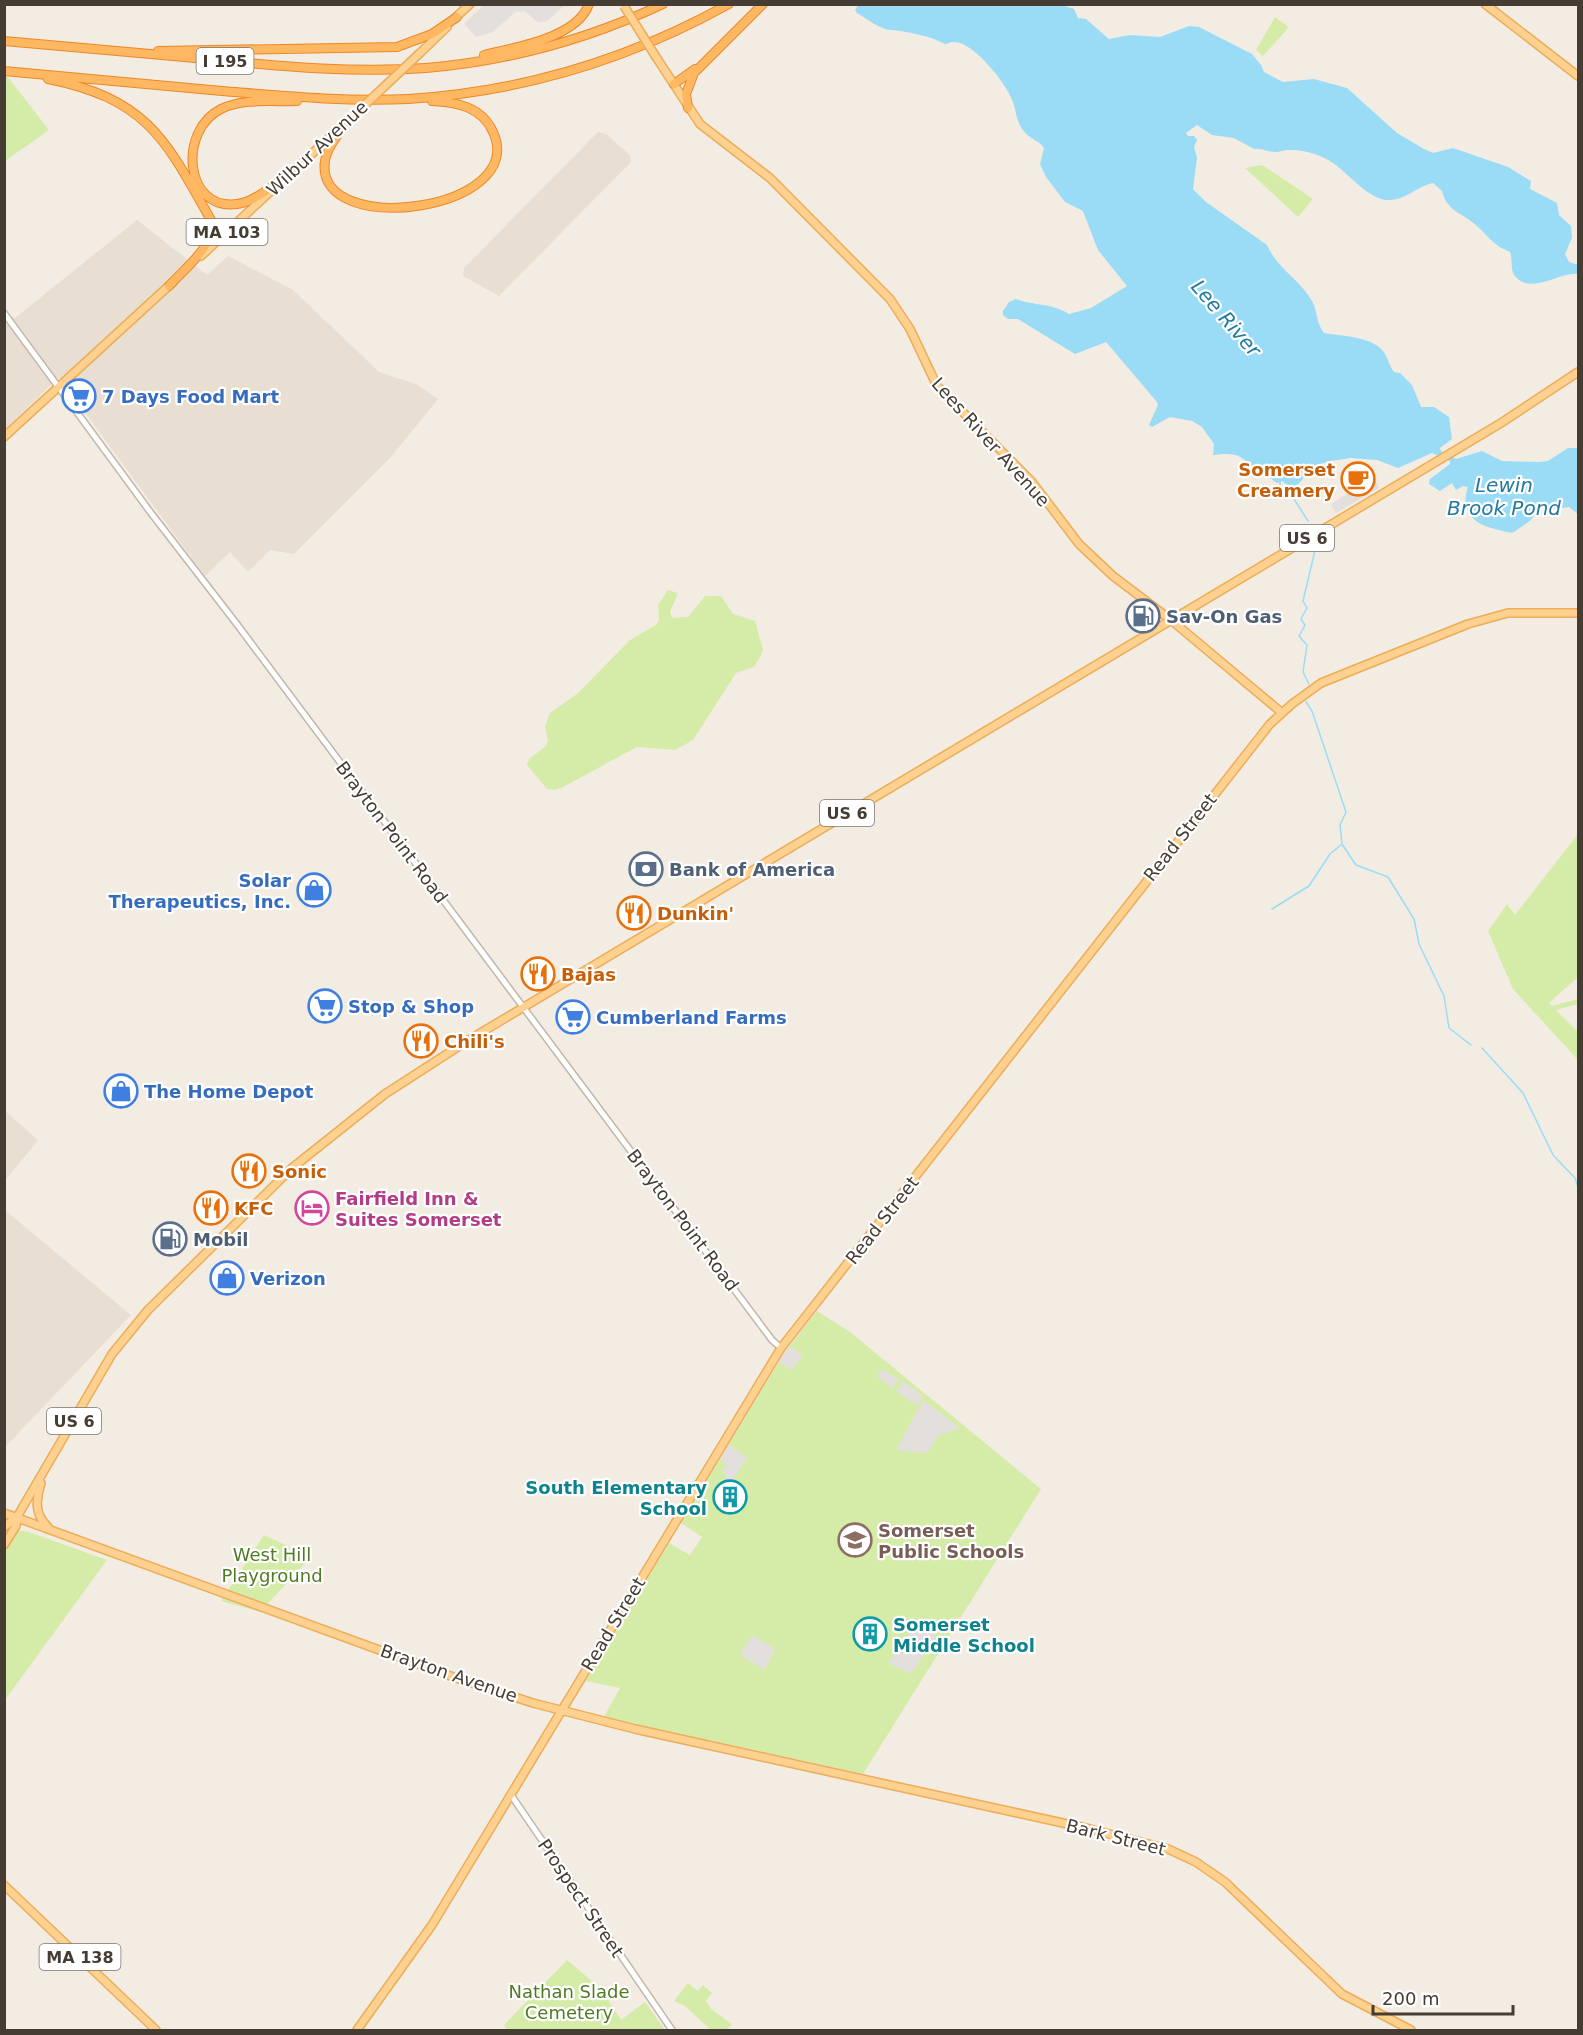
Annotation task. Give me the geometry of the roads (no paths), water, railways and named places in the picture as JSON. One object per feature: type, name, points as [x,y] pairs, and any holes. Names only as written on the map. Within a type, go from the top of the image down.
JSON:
[{"type":"highway","points":[[445,66],[564,31],[580,20],[589,4]]},
{"type":"highway","name":"I 195","points":[[4,41],[335,70],[445,66],[512,55],[562,42],[663,4]]},
{"type":"highway","name":"I 195","points":[[6,71],[340,99],[391,99],[476,92],[568,72],[657,40],[729,4]]},
{"type":"highway","points":[[688,108],[686,94],[694,73],[763,4]]},
{"type":"highway","points":[[105,50],[387,48],[414,42],[458,16]]},
{"type":"highway","points":[[674,84],[710,57]]},
{"type":"highway","points":[[6,71],[78,86],[104,95],[128,107],[161,137],[212,222],[212,231],[202,250],[169,286]]},
{"type":"highway","points":[[285,178],[243,202],[226,203],[211,197],[200,187],[192,165],[192,149],[201,125],[212,114],[234,104],[340,99]]},
{"type":"highway","points":[[350,119],[331,146],[325,168],[331,188],[349,202],[375,207],[416,205],[466,192],[488,177],[495,161],[497,145],[490,125],[481,115],[470,108],[450,102],[391,99]]},
{"type":"main road","name":"Wilbur Avenue","points":[[4,437],[350,119],[470,4]]},
{"type":"main road","points":[[1485,4],[1578,76]]},
{"type":"main road","name":"Lees River Avenue","points":[[624,5],[688,108],[706,130],[784,192],[890,299],[904,319],[931,376],[944,394],[1032,482],[1077,542],[1096,562],[1171,620],[1281,712]]},
{"type":"main road","name":"US 6","points":[[4,1527],[17,1517],[123,1340],[154,1304],[259,1197],[316,1147],[385,1094],[523,1007],[1445,456],[1578,372]]},
{"type":"main road","name":"Read Street","points":[[357,2031],[427,1933],[781,1348],[1235,766],[1281,712],[1312,689],[1336,676],[1479,620],[1501,614],[1527,612],[1578,613]]},
{"type":"main road","points":[[44,1474],[37,1508],[40,1518],[52,1531]]},
{"type":"main road","name":"Brayton Avenue","points":[[4,1513],[161,1568],[472,1683],[561,1711],[906,1788]]},
{"type":"main road","name":"US 6","points":[[4,1545],[16,1526],[17,1517]]},
{"type":"main road","name":"Bark Street","points":[[906,1788],[1140,1841],[1188,1858],[1215,1874],[1235,1891],[1337,1990],[1364,2008],[1411,2031]]},
{"type":"main road","name":"MA 138","points":[[4,1885],[156,2031]]},
{"type":"street","name":"Brayton Point Road","points":[[4,313],[772,1340],[781,1348]]},
{"type":"street","name":"Prospect Street","points":[[511,1795],[672,2031]]},
{"type":"water","points":[[859,4],[1061,5],[1074,9],[1078,18],[1086,19],[1109,39],[1130,35],[1160,37],[1189,26],[1199,27],[1252,54],[1264,72],[1283,82],[1314,79],[1347,88],[1397,133],[1424,149],[1433,153],[1453,148],[1508,167],[1531,181],[1530,189],[1557,203],[1559,215],[1571,226],[1572,238],[1565,254],[1569,262],[1578,265],[1578,274],[1537,283],[1521,282],[1513,274],[1510,252],[1496,244],[1472,222],[1452,208],[1444,198],[1442,191],[1433,183],[1405,196],[1386,200],[1372,195],[1339,167],[1318,155],[1300,150],[1275,152],[1254,149],[1234,138],[1212,135],[1197,125],[1186,133],[1197,140],[1194,147],[1197,158],[1193,189],[1206,202],[1267,245],[1276,260],[1312,301],[1324,333],[1347,336],[1378,346],[1385,353],[1394,372],[1400,373],[1412,385],[1421,407],[1434,407],[1449,417],[1452,439],[1440,448],[1441,451],[1456,459],[1482,451],[1502,461],[1539,462],[1548,461],[1568,448],[1578,448],[1578,514],[1569,507],[1552,509],[1542,506],[1531,520],[1514,532],[1487,527],[1475,520],[1467,510],[1468,487],[1463,486],[1456,490],[1452,483],[1440,491],[1429,484],[1430,479],[1450,464],[1450,461],[1432,453],[1398,468],[1377,460],[1351,458],[1331,461],[1314,466],[1293,490],[1282,481],[1277,483],[1267,476],[1252,477],[1252,469],[1240,457],[1230,454],[1213,455],[1214,444],[1202,427],[1192,421],[1170,417],[1152,427],[1149,425],[1158,405],[1157,402],[1106,342],[1075,354],[1018,319],[1008,319],[1003,315],[1009,302],[1016,299],[1056,308],[1069,314],[1091,308],[1127,286],[1098,250],[1083,211],[1065,202],[1046,177],[1040,164],[1044,148],[1020,126],[1012,100],[1003,84],[979,55],[961,43],[945,44],[918,34],[883,28],[857,13],[855,10]]},
{"type":"waterway","points":[[1280,481],[1280,487],[1294,499],[1308,521]]},
{"type":"waterway","points":[[1309,684],[1303,672],[1307,645],[1299,636],[1305,625],[1301,619],[1307,608],[1303,601],[1316,546]]},
{"type":"waterway","points":[[1306,702],[1312,711],[1346,812],[1340,825],[1342,844],[1356,865],[1388,877],[1414,919],[1419,944],[1444,996],[1449,1028],[1471,1045]]},
{"type":"waterway","points":[[1272,909],[1309,886],[1330,854],[1342,844]]},
{"type":"waterway","points":[[1482,1048],[1523,1093],[1553,1155],[1575,1178],[1578,1187]]},
{"type":"place","name":"7 Days Food Mart","points":[[79,396]]},
{"type":"place","name":"Somerset Creamery","points":[[1358,479]]},
{"type":"place","name":"Sav-On Gas","points":[[1143,616]]},
{"type":"place","name":"Bank of America","points":[[646,869]]},
{"type":"place","name":"Solar Therapeutics, Inc.","points":[[314,890]]},
{"type":"place","name":"Dunkin'","points":[[634,913]]},
{"type":"place","name":"Bajas","points":[[538,974]]},
{"type":"place","name":"Stop & Shop","points":[[325,1006]]},
{"type":"place","name":"Cumberland Farms","points":[[573,1017]]},
{"type":"place","name":"Chili's","points":[[421,1041]]},
{"type":"place","name":"The Home Depot","points":[[121,1091]]},
{"type":"place","name":"Sonic","points":[[249,1171]]},
{"type":"place","name":"KFC","points":[[211,1208]]},
{"type":"place","name":"Fairfield Inn & Suites Somerset","points":[[312,1208]]},
{"type":"place","name":"Mobil","points":[[170,1239]]},
{"type":"place","name":"Verizon","points":[[227,1278]]},
{"type":"place","name":"South Elementary School","points":[[730,1497]]},
{"type":"place","name":"Somerset Public Schools","points":[[855,1540]]},
{"type":"place","name":"Somerset Middle School","points":[[870,1634]]},
{"type":"water label","name":"Lee River","points":[[1226,318]]},
{"type":"water label","name":"Lewin Brook Pond","points":[[1504,496]]},
{"type":"park label","name":"West Hill Playground","points":[[272,1564]]},
{"type":"park label","name":"Nathan Slade Cemetery","points":[[569,2001]]}]
